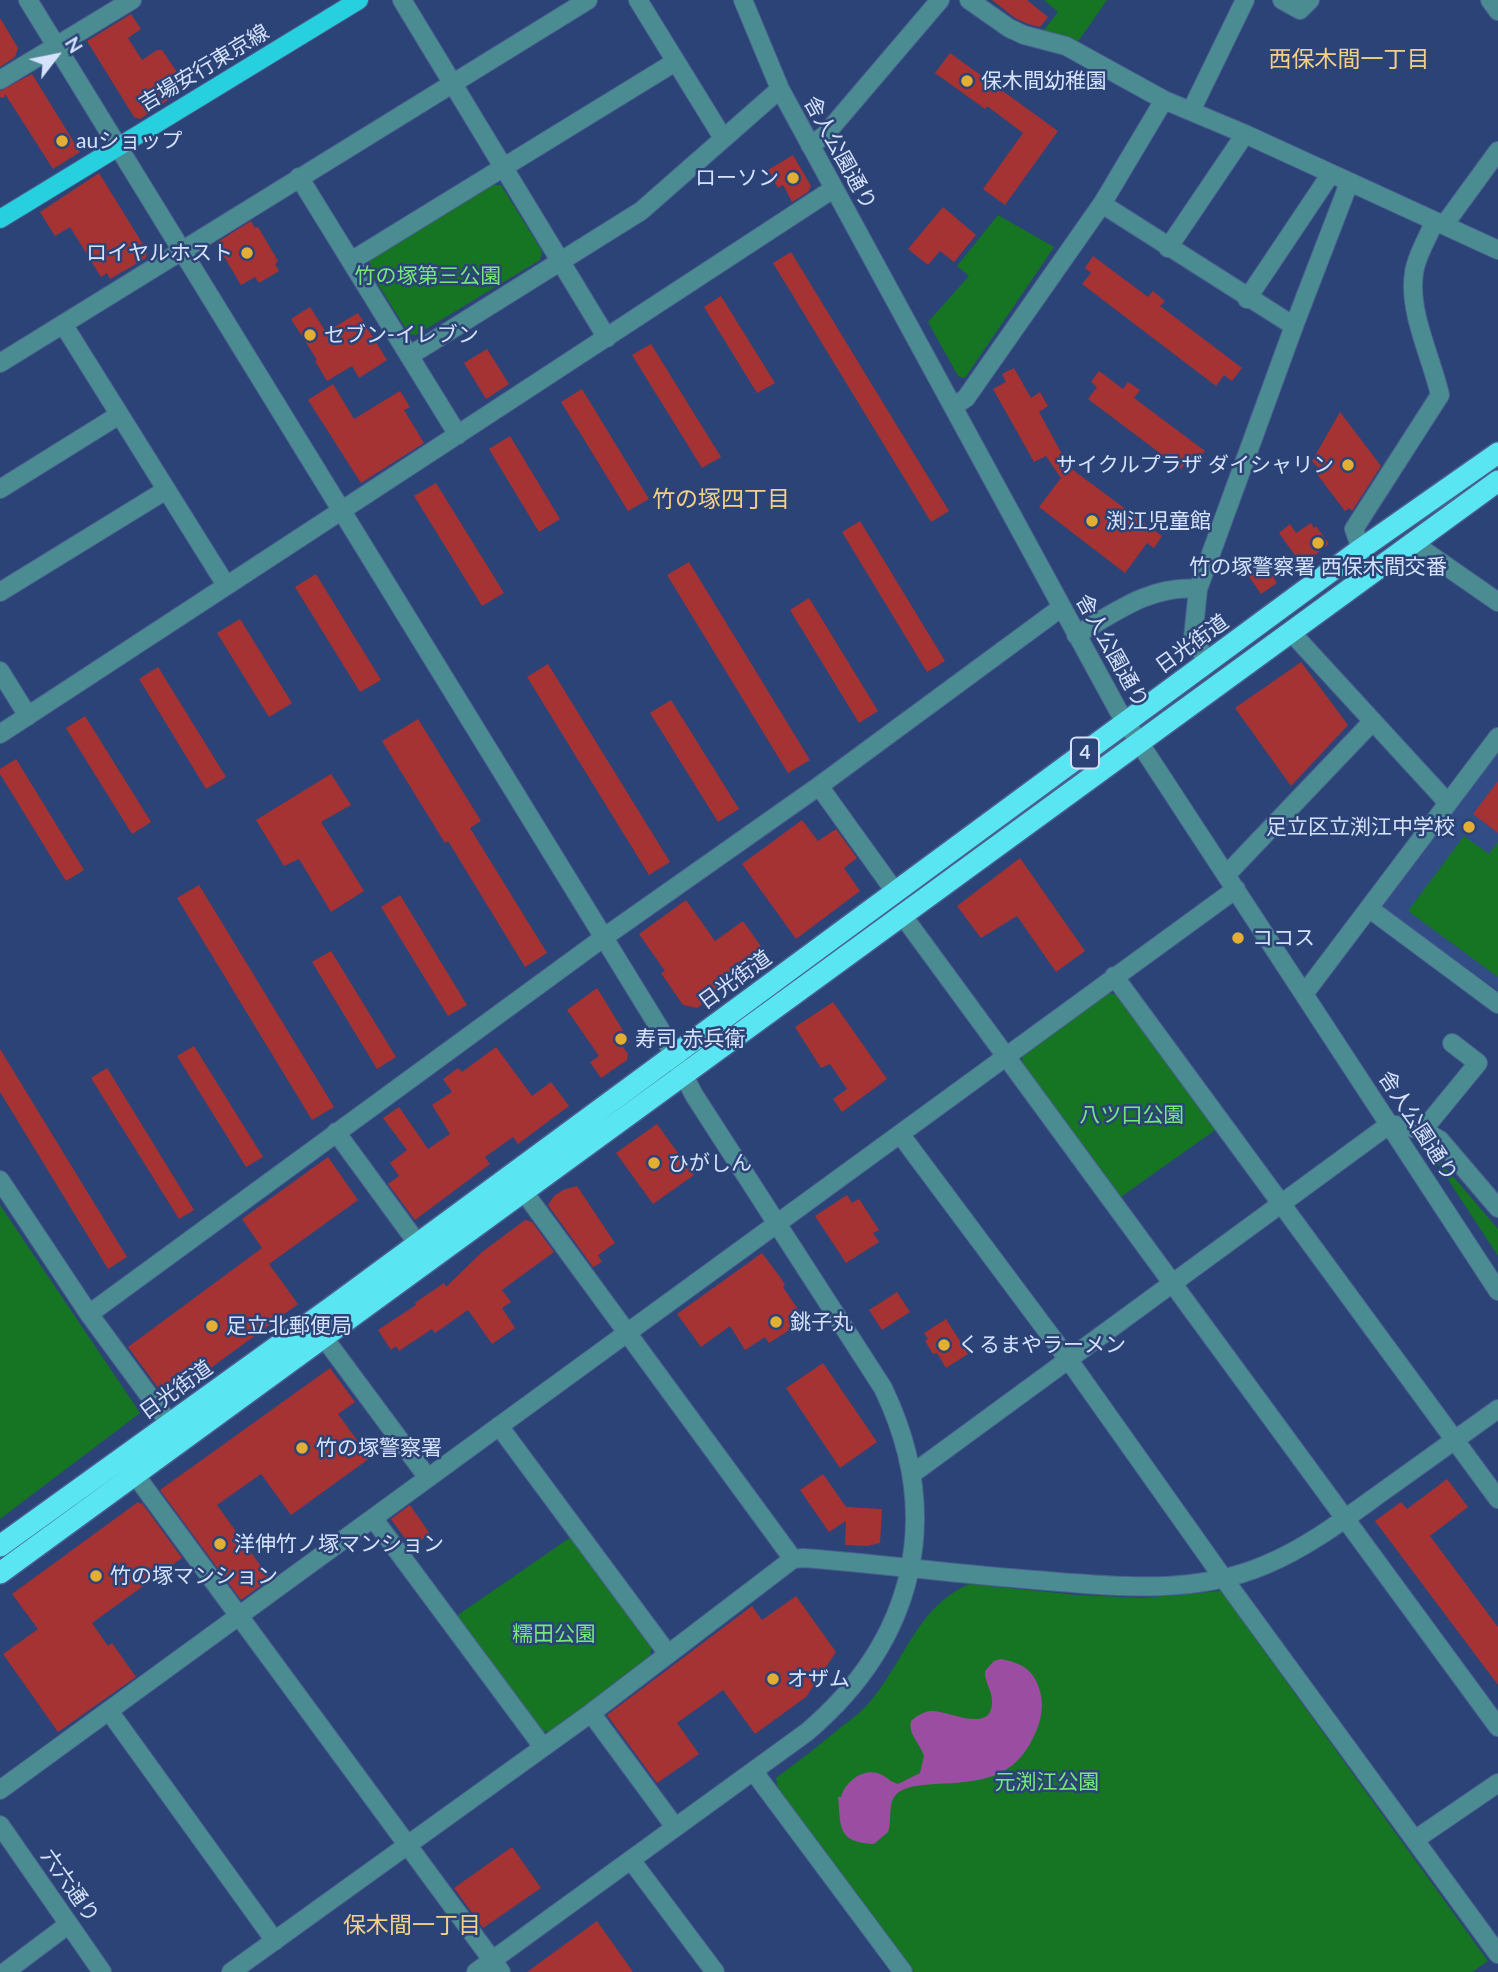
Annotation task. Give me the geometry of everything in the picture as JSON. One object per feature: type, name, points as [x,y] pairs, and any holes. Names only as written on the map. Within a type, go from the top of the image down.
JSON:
[{"type":"highway","name":"日光街道","points":[[0,1546],[170,1424],[318,1330],[524,1192],[896,893],[1361,550],[1498,453]]},
{"type":"highway","name":"日光街道","points":[[0,1573],[136,1476],[318,1330],[418,1244],[903,916],[1498,481]]},
{"type":"main road","name":"吉場安行東京線","points":[[0,219],[359,0]]},
{"type":"street","points":[[28,0],[660,1029],[678,1066],[883,1388],[905,1441],[916,1510],[910,1568],[893,1624],[865,1672],[827,1715],[754,1772],[631,1860],[497,1966],[476,1972]]},
{"type":"street","points":[[0,80],[132,0]]},
{"type":"street","points":[[402,0],[607,338]]},
{"type":"street","points":[[0,363],[588,0]]},
{"type":"street","points":[[638,0],[723,138]]},
{"type":"street","name":"舎人公園通り","points":[[743,0],[780,89],[1126,723],[1498,1291]]},
{"type":"street","points":[[810,145],[824,136],[940,0]]},
{"type":"street","points":[[969,0],[1009,28],[1024,35],[1066,46],[1164,100],[1245,134],[1498,250]]},
{"type":"street","points":[[1191,111],[1245,0]]},
{"type":"street","points":[[1282,0],[1300,10],[1310,0]]},
{"type":"street","points":[[1490,0],[1498,11]]},
{"type":"street","points":[[351,261],[675,62]]},
{"type":"street","points":[[409,356],[641,211],[780,89]]},
{"type":"street","points":[[954,406],[966,398],[1102,204],[1164,100]]},
{"type":"street","points":[[1168,248],[1245,134]]},
{"type":"street","points":[[1361,550],[1354,529],[1440,395],[1414,308],[1413,272],[1439,223],[1498,151]]},
{"type":"street","points":[[1247,299],[1330,175]]},
{"type":"street","points":[[299,177],[457,435]]},
{"type":"street","points":[[1208,663],[1193,638],[1198,589],[1349,183]]},
{"type":"street","points":[[0,734],[833,189]]},
{"type":"street","points":[[1102,204],[1247,299],[1294,326]]},
{"type":"street","points":[[63,324],[226,585]]},
{"type":"street","points":[[0,489],[120,415]]},
{"type":"street","points":[[0,592],[166,490]]},
{"type":"street","points":[[1413,543],[1498,602]]},
{"type":"street","points":[[1076,635],[1150,594],[1184,588],[1198,589]]},
{"type":"street","points":[[89,1314],[1062,607]]},
{"type":"street","points":[[1291,632],[1448,803]]},
{"type":"street","points":[[0,671],[27,716]]},
{"type":"street","points":[[0,1790],[777,1222],[1006,1058],[1114,976],[1231,882],[1373,721]]},
{"type":"street","points":[[1304,994],[1498,737]]},
{"type":"street","points":[[819,786],[896,893]]},
{"type":"street","points":[[1370,909],[1498,1004]]},
{"type":"street","points":[[903,916],[1498,1727]]},
{"type":"street","points":[[1114,976],[1498,1499]]},
{"type":"street","points":[[1423,1130],[1478,1063],[1452,1043]]},
{"type":"street","points":[[912,1474],[1390,1124],[1423,1130],[1440,1140],[1498,1208]]},
{"type":"street","points":[[336,1132],[418,1244]]},
{"type":"street","points":[[900,1135],[1068,1359],[1224,1579],[1498,1954]]},
{"type":"street","points":[[0,1180],[89,1314],[170,1424]]},
{"type":"street","points":[[524,1192],[793,1559]]},
{"type":"street","points":[[318,1330],[428,1478]]},
{"type":"street","points":[[231,1972],[591,1713],[793,1559],[1109,1586],[1170,1586],[1224,1579],[1291,1553],[1345,1519],[1498,1409]]},
{"type":"street","points":[[499,1426],[668,1654]]},
{"type":"street","points":[[136,1476],[497,1966]]},
{"type":"street","points":[[373,1518],[543,1747]]},
{"type":"street","points":[[109,1711],[275,1941]]},
{"type":"street","points":[[591,1713],[675,1827]]},
{"type":"street","points":[[754,1772],[903,1972]]},
{"type":"street","points":[[1416,1839],[1498,1783]]},
{"type":"street","name":"六六通り","points":[[0,1825],[102,1972]]},
{"type":"street","points":[[631,1860],[715,1972]]},
{"type":"street","points":[[5,1972],[69,1924]]},
{"type":"shaded area","name":"足立区立渕江中学校","points":[[1498,753],[1498,990],[1385,911],[1383,901]]},
{"type":"shaded area","points":[[1001,1659],[1019,1664],[1028,1670],[1040,1691],[1041,1717],[1026,1751],[1006,1770],[994,1776],[967,1782],[917,1786],[899,1792],[892,1800],[888,1832],[874,1844],[862,1843],[847,1836],[841,1825],[838,1797],[841,1797],[846,1786],[860,1775],[871,1772],[898,1784],[920,1773],[924,1756],[913,1735],[911,1721],[930,1711],[976,1719],[984,1717],[990,1712],[992,1703],[985,1671],[994,1661]]},
{"type":"green space","points":[[1044,0],[1107,0],[1077,43],[1041,34],[1058,12]]},
{"type":"green space","name":"竹の塚第三公園","points":[[494,185],[501,185],[542,251],[540,260],[416,335],[409,334],[368,268],[370,259]]},
{"type":"green space","points":[[998,215],[1054,247],[965,378],[958,376],[928,322],[969,276],[957,266]]},
{"type":"green space","points":[[1464,836],[1489,854],[1498,842],[1498,977],[1408,911]]},
{"type":"green space","name":"八ツ口公園","points":[[1108,993],[1118,995],[1218,1128],[1118,1199],[1023,1070],[1022,1057]]},
{"type":"green space","points":[[1438,1159],[1498,1229],[1498,1256],[1436,1161]]},
{"type":"green space","points":[[0,1205],[140,1413],[0,1519]]},
{"type":"green space","name":"糯田公園","points":[[571,1537],[652,1646],[650,1656],[554,1731],[540,1732],[455,1617]]},
{"type":"green space","name":"元渕江公園","points":[[970,1584],[1077,1595],[1143,1598],[1221,1591],[1488,1961],[1472,1972],[910,1972],[778,1790],[776,1778],[865,1707],[881,1688],[924,1621],[937,1606]]},
{"type":"building","points":[[992,0],[1027,0],[1048,17],[1040,27],[1028,24],[1015,18]]},
{"type":"building","points":[[131,14],[141,29],[128,38],[142,60],[157,50],[162,50],[187,87],[140,119],[134,117],[87,41]]},
{"type":"building","points":[[0,18],[18,48],[15,57],[0,67]]},
{"type":"building","points":[[950,53],[1058,131],[1005,205],[983,189],[1023,133],[935,73]]},
{"type":"building","points":[[32,74],[80,152],[53,169],[5,94],[4,98],[0,97],[0,91]]},
{"type":"building","points":[[793,155],[811,186],[808,192],[792,202],[783,185],[778,188],[768,170]]},
{"type":"building","points":[[99,173],[147,251],[146,258],[110,279],[107,273],[101,277],[70,227],[55,236],[40,212]]},
{"type":"building","points":[[943,207],[976,235],[954,262],[940,251],[928,265],[908,249]]},
{"type":"building","points":[[251,221],[255,228],[258,227],[278,261],[275,264],[279,271],[259,283],[255,277],[241,285],[216,243]]},
{"type":"building","points":[[791,252],[949,511],[931,522],[773,263]]},
{"type":"building","points":[[1093,256],[1148,297],[1153,291],[1165,301],[1160,306],[1242,368],[1232,381],[1224,375],[1216,386],[1082,284],[1091,273],[1085,268]]},
{"type":"building","points":[[721,296],[775,383],[757,393],[704,307]]},
{"type":"building","points":[[310,307],[326,332],[358,313],[387,360],[359,378],[352,366],[327,381],[291,319]]},
{"type":"building","points":[[651,344],[721,457],[702,468],[632,355]]},
{"type":"building","points":[[487,349],[509,384],[486,399],[464,363]]},
{"type":"building","points":[[1014,368],[1031,398],[1040,392],[1048,406],[1039,412],[1069,467],[1162,536],[1154,548],[1147,543],[1125,573],[1039,507],[1061,478],[1046,456],[1034,462],[993,389],[1006,382],[1002,374]]},
{"type":"building","points":[[1099,371],[1123,389],[1128,382],[1140,390],[1134,398],[1205,451],[1196,463],[1189,458],[1181,469],[1088,399],[1097,387],[1091,382]]},
{"type":"building","points":[[333,384],[354,419],[400,391],[410,407],[404,410],[424,443],[361,483],[308,400]]},
{"type":"building","points":[[582,389],[649,499],[628,511],[561,402]]},
{"type":"building","name":"サイクルプラザ ダイシャリン","points":[[1340,412],[1381,466],[1352,511],[1349,508],[1345,511],[1316,473],[1320,470],[1312,461]]},
{"type":"building","points":[[510,436],[560,519],[539,532],[489,449]]},
{"type":"building","points":[[436,483],[504,593],[482,606],[414,496]]},
{"type":"building","points":[[860,521],[945,661],[927,672],[842,532]]},
{"type":"building","points":[[1311,523],[1329,544],[1302,565],[1279,533],[1290,524],[1296,533]]},
{"type":"building","points":[[1263,561],[1277,583],[1261,594],[1246,572]]},
{"type":"building","points":[[689,562],[810,760],[788,773],[667,575]]},
{"type":"building","points":[[316,574],[381,680],[360,692],[295,587]]},
{"type":"building","points":[[809,598],[878,711],[859,723],[790,610]]},
{"type":"building","points":[[240,619],[292,703],[269,717],[217,633]]},
{"type":"building","points":[[1301,662],[1348,725],[1291,786],[1235,708]]},
{"type":"building","points":[[548,664],[670,862],[649,875],[527,677]]},
{"type":"building","points":[[158,667],[226,777],[206,789],[139,679]]},
{"type":"building","points":[[671,700],[739,809],[718,822],[650,713]]},
{"type":"building","points":[[85,716],[151,822],[132,834],[66,728]]},
{"type":"building","points":[[418,719],[481,821],[470,828],[547,953],[525,967],[448,841],[445,843],[382,741]]},
{"type":"building","points":[[16,759],[84,870],[66,881],[0,774],[0,769]]},
{"type":"building","points":[[331,774],[351,805],[321,822],[364,891],[331,912],[299,859],[284,866],[256,820]]},
{"type":"building","points":[[1498,781],[1498,833],[1473,814]]},
{"type":"building","points":[[802,820],[818,841],[836,829],[857,858],[844,868],[860,891],[796,939],[742,864]]},
{"type":"building","points":[[1020,858],[1085,951],[1056,972],[1017,916],[981,938],[957,906]]},
{"type":"building","points":[[199,885],[334,1107],[312,1120],[177,898]]},
{"type":"building","points":[[400,895],[467,1005],[448,1016],[381,907]]},
{"type":"building","points":[[686,900],[715,941],[743,921],[767,955],[697,1008],[683,1005],[661,973],[665,971],[639,934]]},
{"type":"building","points":[[331,951],[396,1057],[377,1069],[312,962]]},
{"type":"building","points":[[597,988],[630,1042],[623,1047],[628,1054],[627,1060],[601,1078],[590,1062],[599,1056],[567,1010]]},
{"type":"building","points":[[833,1002],[887,1079],[842,1112],[833,1099],[847,1089],[830,1064],[821,1068],[795,1027]]},
{"type":"building","points":[[194,1046],[263,1157],[246,1167],[177,1056]]},
{"type":"building","points":[[496,1047],[532,1096],[551,1082],[569,1106],[518,1144],[513,1137],[485,1157],[490,1164],[415,1220],[388,1184],[399,1176],[390,1163],[407,1150],[383,1118],[399,1107],[428,1149],[450,1134],[432,1105],[452,1092],[443,1079],[458,1068],[462,1072]]},
{"type":"building","points":[[0,1049],[127,1257],[108,1269],[0,1092]]},
{"type":"building","points":[[107,1068],[194,1210],[179,1219],[91,1078]]},
{"type":"building","points":[[657,1124],[694,1175],[653,1204],[616,1153]]},
{"type":"building","name":"足立北郵便局","points":[[328,1157],[358,1200],[269,1264],[298,1304],[167,1400],[128,1347],[262,1248],[242,1219]]},
{"type":"building","points":[[577,1186],[615,1243],[598,1255],[602,1262],[593,1267],[548,1205],[554,1196],[563,1190]]},
{"type":"building","points":[[847,1195],[852,1203],[859,1199],[879,1230],[873,1233],[879,1242],[846,1263],[815,1216]]},
{"type":"building","points":[[525,1220],[532,1222],[554,1252],[502,1290],[511,1302],[502,1308],[515,1328],[492,1344],[468,1310],[435,1333],[432,1329],[399,1351],[396,1346],[391,1350],[378,1330],[444,1283],[446,1287],[482,1252]]},
{"type":"building","points":[[762,1253],[780,1277],[785,1285],[783,1287],[805,1320],[769,1343],[765,1337],[745,1350],[730,1326],[701,1347],[677,1314]]},
{"type":"building","points":[[897,1292],[910,1312],[882,1330],[869,1310]]},
{"type":"building","points":[[946,1319],[968,1354],[946,1368],[937,1353],[933,1354],[925,1341],[928,1339],[924,1333]]},
{"type":"building","points":[[823,1363],[877,1442],[840,1468],[786,1388]]},
{"type":"building","points":[[330,1368],[355,1402],[338,1414],[370,1458],[291,1515],[261,1474],[217,1505],[270,1579],[241,1600],[160,1490]]},
{"type":"building","points":[[823,1474],[846,1507],[882,1509],[880,1543],[867,1546],[845,1545],[846,1521],[829,1532],[800,1490]]},
{"type":"building","points":[[1447,1479],[1468,1507],[1430,1536],[1498,1627],[1498,1685],[1375,1521],[1401,1502],[1407,1509]]},
{"type":"building","points":[[138,1502],[142,1503],[182,1558],[92,1623],[108,1646],[112,1643],[136,1677],[58,1732],[3,1654],[38,1629],[12,1594]]},
{"type":"building","points":[[410,1505],[430,1534],[411,1547],[391,1519]]},
{"type":"building","points":[[796,1596],[836,1652],[806,1697],[755,1734],[723,1690],[677,1723],[699,1754],[657,1783],[607,1715],[752,1606],[762,1620]]},
{"type":"building","points":[[512,1847],[541,1888],[483,1928],[454,1888]]},
{"type":"building","points":[[597,1921],[633,1972],[527,1972]]},
{"type":"place","name":"保木間幼稚園","points":[[967,81]]},
{"type":"place","name":"auショップ","points":[[62,141]]},
{"type":"place","name":"ローソン","points":[[793,178]]},
{"type":"place","name":"ロイヤルホスト","points":[[247,253]]},
{"type":"place","name":"セブン-イレブン","points":[[310,335]]},
{"type":"place","name":"サイクルプラザ ダイシャリン","points":[[1348,465]]},
{"type":"place","name":"渕江児童館","points":[[1092,521]]},
{"type":"place","name":"竹の塚警察署 西保木間交番","points":[[1318,543]]},
{"type":"place","name":"足立区立渕江中学校","points":[[1469,827]]},
{"type":"place","name":"ココス","points":[[1238,938]]},
{"type":"place","name":"寿司 赤兵衛","points":[[621,1039]]},
{"type":"place","name":"ひがしん","points":[[654,1163]]},
{"type":"place","name":"銚子丸","points":[[776,1322]]},
{"type":"place","name":"足立北郵便局","points":[[212,1326]]},
{"type":"place","name":"くるまやラーメン","points":[[944,1345]]},
{"type":"place","name":"竹の塚警察署","points":[[302,1448]]},
{"type":"place","name":"洋伸竹ノ塚マンション","points":[[220,1544]]},
{"type":"place","name":"竹の塚マンション","points":[[96,1576]]},
{"type":"place","name":"オザム","points":[[773,1679]]},
{"type":"district","name":"西保木間一丁目","points":[[1349,60]]},
{"type":"district","name":"竹の塚四丁目","points":[[721,500]]},
{"type":"district","name":"保木間一丁目","points":[[412,1926]]}]
